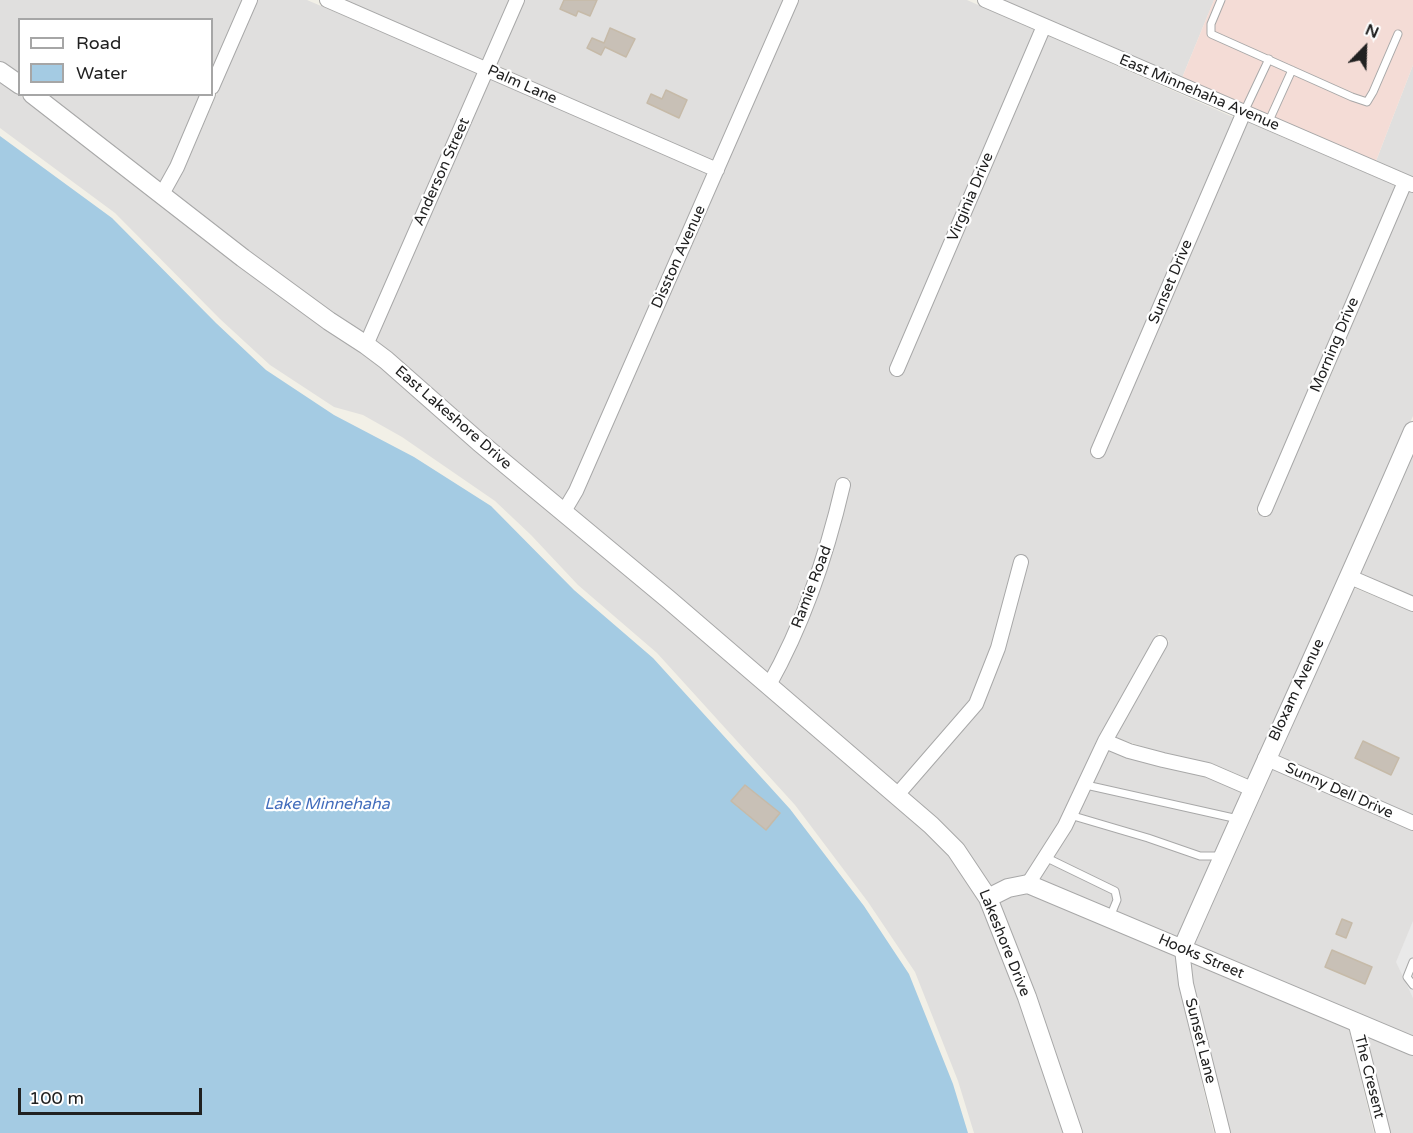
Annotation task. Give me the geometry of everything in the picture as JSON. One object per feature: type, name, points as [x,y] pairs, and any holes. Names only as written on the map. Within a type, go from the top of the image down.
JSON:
[{"type":"street","points":[[213,85],[249,0]]},
{"type":"street","name":"Palm Lane","points":[[327,0],[717,170]]},
{"type":"street","name":"Anderson Street","points":[[366,345],[517,0]]},
{"type":"street","name":"Disston Avenue","points":[[563,513],[576,491],[791,0]]},
{"type":"street","name":"East Minnehaha Avenue","points":[[985,0],[1409,184]]},
{"type":"street","name":"Virginia Drive","points":[[897,369],[1044,26]]},
{"type":"street","points":[[0,71],[18,84]]},
{"type":"street","name":"East Lakeshore Drive","points":[[35,96],[328,321],[366,345],[858,761]]},
{"type":"street","points":[[162,195],[177,167],[207,96]]},
{"type":"street","name":"Sunset Drive","points":[[1098,451],[1244,112]]},
{"type":"street","name":"Morning Drive","points":[[1265,508],[1409,184]]},
{"type":"street","name":"Bloxam Avenue","points":[[1182,949],[1265,758],[1350,577],[1413,431]]},
{"type":"street","name":"Ramie Road","points":[[769,685],[781,664],[822,565],[843,485]]},
{"type":"street","points":[[897,795],[976,704],[998,648],[1021,562]]},
{"type":"street","points":[[1350,577],[1413,604]]},
{"type":"street","points":[[988,898],[1008,888],[1028,884],[1070,815],[1105,741],[1160,643]]},
{"type":"street","points":[[1105,741],[1129,751],[1208,770],[1252,789]]},
{"type":"street","name":"Sunny Dell Drive","points":[[1265,758],[1413,823]]},
{"type":"street","name":"Lakeshore Drive","points":[[858,761],[956,850],[988,898],[1027,997],[1074,1133]]},
{"type":"street","name":"Hooks Street","points":[[1028,884],[1412,1043]]},
{"type":"street","name":"Sunset Lane","points":[[1182,949],[1186,984],[1223,1133]]},
{"type":"street","name":"The Cresent","points":[[1355,1021],[1383,1133]]},
{"type":"lane","points":[[1221,0],[1211,24],[1211,34],[1367,102],[1398,34]]},
{"type":"lane","points":[[1244,112],[1269,59]]},
{"type":"lane","points":[[1268,123],[1292,70]]},
{"type":"lane","points":[[1086,785],[1239,819]]},
{"type":"lane","points":[[1070,815],[1137,834],[1200,856],[1222,856]]},
{"type":"lane","points":[[1045,857],[1115,891],[1117,900],[1109,919]]},
{"type":"lane","points":[[1413,962],[1407,977],[1413,985]]},
{"type":"shaded area","points":[[0,0],[243,0],[213,68],[213,18],[18,18],[18,75],[0,62]]},
{"type":"shaded area","points":[[257,0],[307,0],[478,73],[363,335],[332,315],[171,192],[187,163]]},
{"type":"shaded area","points":[[342,0],[510,0],[484,60]]},
{"type":"shaded area","points":[[523,0],[784,0],[714,161],[496,65]]},
{"type":"shaded area","points":[[798,0],[967,0],[1035,30],[891,370],[901,375],[1047,35],[1235,118],[1090,453],[1101,458],[1247,122],[1397,186],[1306,401],[1256,512],[1267,518],[1318,406],[1409,191],[1413,193],[1413,416],[1346,569],[1249,779],[1211,763],[1165,754],[1114,737],[1169,641],[1159,633],[1102,732],[1059,822],[1026,875],[1024,878],[991,889],[778,683],[787,667],[828,567],[850,479],[838,478],[816,563],[768,675],[572,511],[584,490]]},
{"type":"shaded area","points":[[1002,0],[1214,0],[1182,78]]},
{"type":"shaded area","points":[[1214,0],[1413,0],[1413,65],[1376,161],[1182,78]]},
{"type":"shaded area","points":[[1413,65],[1413,177],[1376,161]]},
{"type":"shaded area","points":[[490,78],[708,174],[573,485],[562,503],[375,342]]},
{"type":"shaded area","points":[[0,80],[18,93],[18,96],[21,96],[362,351],[921,825],[951,855],[975,888],[1021,1001],[1066,1133],[974,1133],[958,1081],[915,972],[868,902],[795,805],[657,653],[578,585],[495,501],[402,437],[363,415],[334,407],[270,365],[220,319],[115,213],[0,128]]},
{"type":"shaded area","points":[[45,96],[202,96],[175,158],[160,185]]},
{"type":"shaded area","points":[[1413,447],[1413,597],[1358,574]]},
{"type":"shaded area","points":[[1352,587],[1413,612],[1413,815],[1274,754]]},
{"type":"shaded area","points":[[1108,750],[1161,767],[1206,776],[1243,792],[1179,940],[1038,880],[1070,829]]},
{"type":"shaded area","points":[[1268,767],[1413,830],[1413,1040],[1191,945]]},
{"type":"shaded area","points":[[1026,891],[1177,955],[1181,995],[1214,1133],[1081,1133],[997,901]]},
{"type":"shaded area","points":[[1413,921],[1413,998],[1396,962]]},
{"type":"shaded area","points":[[1191,960],[1349,1029],[1374,1133],[1227,1133],[1194,991]]},
{"type":"shaded area","points":[[1364,1035],[1413,1055],[1413,1133],[1388,1133]]},
{"type":"water","name":"Lake Minnehaha","points":[[0,136],[112,218],[266,370],[334,415],[414,457],[491,506],[574,590],[653,658],[790,809],[864,906],[909,974],[953,1084],[968,1133],[0,1133]]},
{"type":"building","points":[[564,0],[597,0],[590,16],[578,11],[576,16],[560,9]]},
{"type":"building","points":[[610,28],[635,39],[626,57],[605,47],[601,55],[587,48],[592,38],[604,43]]},
{"type":"building","points":[[666,90],[687,100],[679,118],[647,103],[651,94],[662,99]]},
{"type":"building","points":[[1363,741],[1399,758],[1391,775],[1355,758]]},
{"type":"building","points":[[745,785],[780,813],[766,830],[731,801]]},
{"type":"building","points":[[1342,919],[1352,923],[1346,938],[1336,934]]},
{"type":"building","points":[[1332,950],[1372,967],[1365,984],[1325,967]]}]
